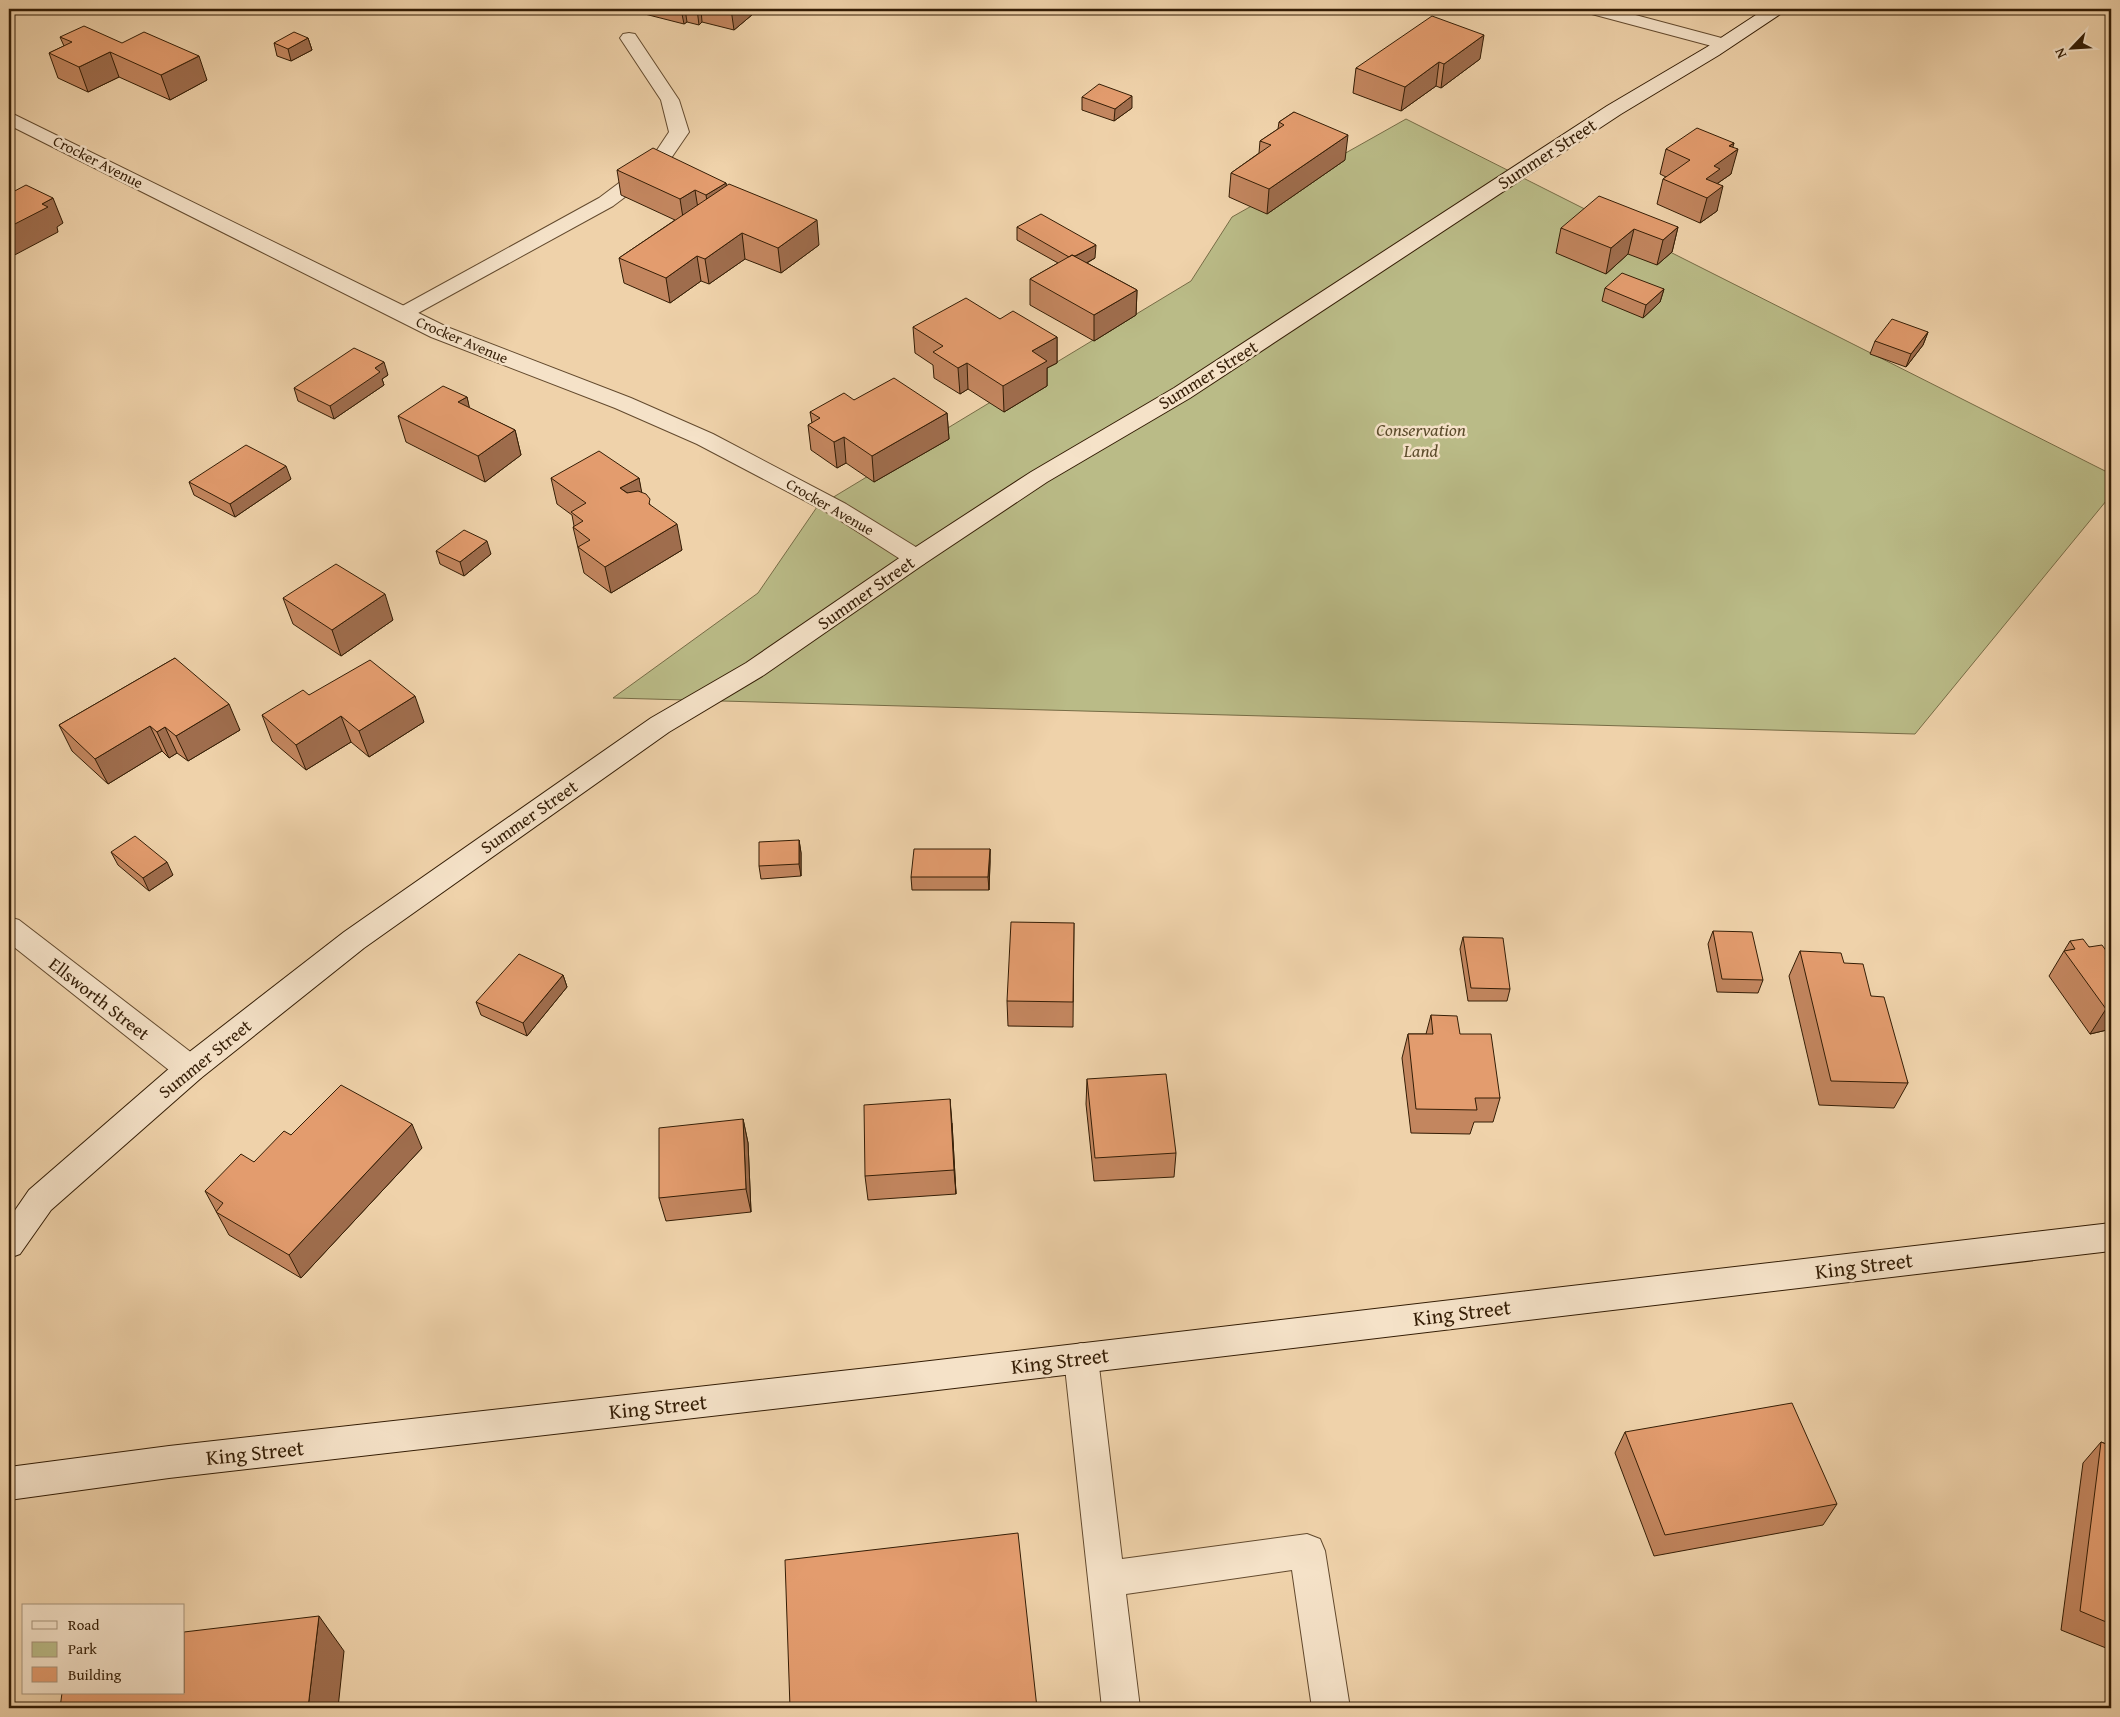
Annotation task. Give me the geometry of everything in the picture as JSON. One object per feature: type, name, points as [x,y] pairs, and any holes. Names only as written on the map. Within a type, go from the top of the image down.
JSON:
[{"type":"main road","points":[[1594,9],[1723,44]]},
{"type":"main road","name":"Summer Street","points":[[9,1244],[40,1200],[190,1069],[354,940],[660,724],[755,670],[916,558],[1039,477],[1182,393],[1614,110],[1723,44],[1776,9]]},
{"type":"main road","points":[[402,314],[606,202],[658,163],[679,132],[670,100],[629,38]]},
{"type":"main road","name":"Crocker Avenue","points":[[9,118],[439,332],[622,403],[705,439],[838,509],[916,558]]},
{"type":"main road","name":"Ellsworth Street","points":[[9,928],[190,1069]]},
{"type":"main road","name":"King Street","points":[[9,1484],[169,1462],[1081,1358],[2111,1237]]},
{"type":"main road","points":[[1081,1358],[1121,1708]]},
{"type":"main road","points":[[1106,1579],[1307,1551],[1331,1708]]},
{"type":"green space","name":"Conservation Land","points":[[1406,119],[2111,474],[2111,495],[1915,734],[613,698],[758,593],[817,507],[1191,281],[1232,217]]},
{"type":"building","points":[[1432,16],[1484,35],[1444,64],[1439,62],[1405,87],[1356,68]]},
{"type":"building","points":[[84,26],[122,43],[144,32],[199,56],[161,75],[110,52],[79,67],[49,53],[72,42],[60,37]]},
{"type":"building","points":[[294,32],[308,38],[288,49],[274,43]]},
{"type":"building","points":[[1099,84],[1132,96],[1115,109],[1082,97]]},
{"type":"building","points":[[1294,112],[1348,135],[1269,189],[1231,173],[1271,145],[1260,141],[1284,125],[1279,122]]},
{"type":"building","points":[[1697,128],[1734,143],[1729,146],[1738,149],[1714,166],[1720,169],[1706,179],[1723,186],[1707,198],[1663,179],[1690,160],[1666,149]]},
{"type":"building","points":[[653,148],[726,183],[706,195],[695,190],[680,199],[617,170]]},
{"type":"building","points":[[729,184],[817,220],[778,248],[742,233],[705,259],[697,256],[666,278],[619,258]]},
{"type":"building","points":[[26,185],[53,198],[42,204],[48,207],[9,227],[9,194]]},
{"type":"building","points":[[1599,196],[1678,227],[1663,240],[1634,229],[1611,248],[1561,228]]},
{"type":"building","points":[[1041,214],[1096,245],[1075,256],[1069,257],[1017,227]]},
{"type":"building","points":[[1072,255],[1137,290],[1094,315],[1030,279]]},
{"type":"building","points":[[1622,273],[1664,289],[1646,305],[1605,288]]},
{"type":"building","points":[[966,298],[1000,319],[1013,311],[1057,337],[1032,351],[1047,361],[1003,386],[967,363],[958,368],[933,352],[943,346],[913,327]]},
{"type":"building","points":[[1892,319],[1928,332],[1911,354],[1875,341]]},
{"type":"building","points":[[354,348],[384,362],[375,368],[380,372],[330,406],[294,388]]},
{"type":"building","points":[[894,378],[947,413],[872,456],[844,437],[834,442],[808,425],[820,418],[810,412],[844,393],[854,400]]},
{"type":"building","points":[[443,386],[467,397],[458,402],[515,430],[478,456],[398,416]]},
{"type":"building","points":[[246,445],[286,466],[230,504],[189,482]]},
{"type":"building","points":[[599,451],[639,478],[620,488],[627,493],[638,491],[646,494],[650,499],[649,504],[677,524],[605,567],[578,547],[590,540],[573,527],[583,521],[571,512],[586,503],[551,478]]},
{"type":"building","points":[[464,530],[487,541],[460,562],[436,551]]},
{"type":"building","points":[[336,564],[385,594],[332,630],[283,598]]},
{"type":"building","points":[[175,658],[229,704],[176,736],[165,727],[157,732],[150,726],[95,759],[59,725]]},
{"type":"building","points":[[370,660],[415,696],[359,731],[341,716],[296,745],[262,715],[303,690],[309,695]]},
{"type":"building","points":[[135,836],[167,862],[143,878],[111,852]]},
{"type":"building","points":[[799,840],[799,864],[759,866],[759,842]]},
{"type":"building","points":[[914,849],[990,849],[988,877],[911,877]]},
{"type":"building","points":[[1011,922],[1074,923],[1073,1002],[1007,1001]]},
{"type":"building","points":[[1713,931],[1752,932],[1763,980],[1722,979]]},
{"type":"building","points":[[1463,937],[1503,938],[1510,989],[1471,988]]},
{"type":"building","points":[[2083,939],[2089,947],[2102,945],[2107,952],[2111,951],[2111,1008],[2106,1009],[2064,951],[2075,949],[2070,941]]},
{"type":"building","points":[[1800,951],[1841,953],[1844,963],[1863,964],[1871,996],[1884,997],[1908,1083],[1831,1081]]},
{"type":"building","points":[[519,954],[563,975],[523,1023],[476,1002]]},
{"type":"building","points":[[1431,1015],[1457,1016],[1460,1034],[1491,1034],[1500,1098],[1475,1098],[1477,1110],[1416,1109],[1408,1034],[1433,1034]]},
{"type":"building","points":[[1166,1074],[1176,1153],[1095,1158],[1087,1079]]},
{"type":"building","points":[[341,1085],[412,1124],[289,1255],[216,1212],[223,1203],[205,1191],[241,1154],[254,1162],[284,1131],[291,1135]]},
{"type":"building","points":[[950,1099],[954,1170],[865,1176],[864,1105]]},
{"type":"building","points":[[743,1119],[746,1189],[659,1198],[659,1128]]},
{"type":"building","points":[[1792,1403],[1837,1504],[1665,1535],[1625,1432]]},
{"type":"building","points":[[2101,1442],[2111,1446],[2111,1624],[2080,1611]]},
{"type":"building","points":[[1018,1533],[1037,1708],[790,1708],[785,1560]]},
{"type":"building","points":[[319,1616],[308,1708],[60,1708],[62,1694],[185,1694],[185,1632]]}]
